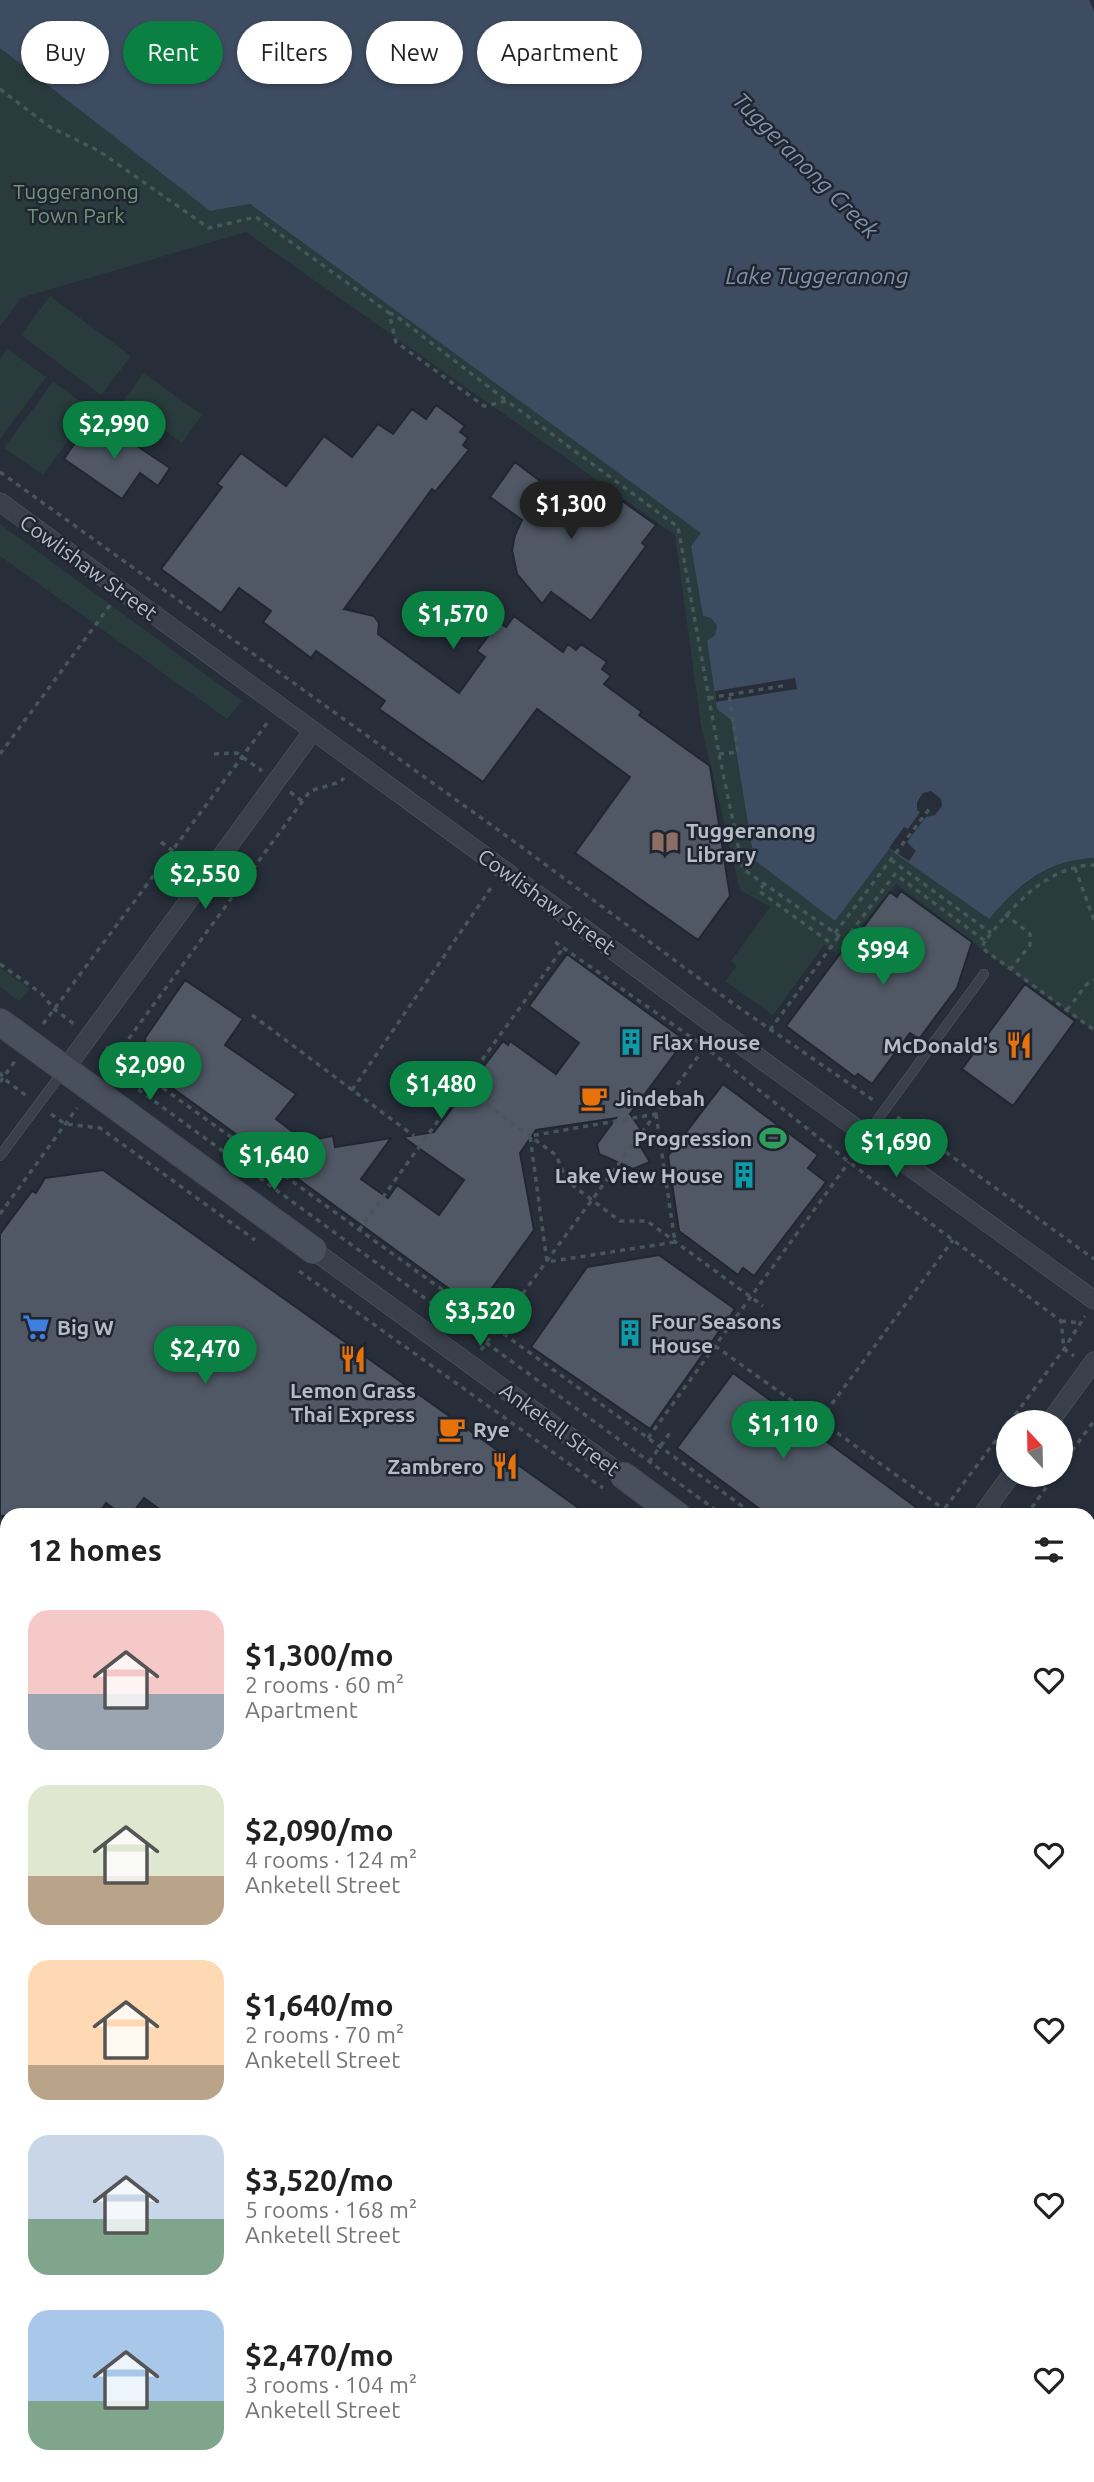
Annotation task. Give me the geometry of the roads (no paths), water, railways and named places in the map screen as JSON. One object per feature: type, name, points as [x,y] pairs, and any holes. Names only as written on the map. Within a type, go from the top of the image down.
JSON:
[{"type":"street","name":"Cowlishaw Street","points":[[0,502],[1094,1300]]},
{"type":"street","points":[[65,1069],[313,731]]},
{"type":"street","name":"Anketell Street","points":[[0,1022],[471,1365],[617,1484],[663,1508]]},
{"type":"street","points":[[1058,1410],[1094,1361]]},
{"type":"street","points":[[987,1508],[1001,1488]]},
{"type":"lane","points":[[867,1134],[984,974]]},
{"type":"lane","points":[[0,1156],[65,1069]]},
{"type":"water","name":"Lake Tuggeranong","points":[[0,0],[1089,0],[1094,11],[1094,858],[1062,864],[1035,876],[1011,895],[989,919],[889,849],[835,921],[754,860],[731,720],[717,709],[707,641],[715,635],[717,626],[711,618],[703,616],[691,546],[701,533],[250,204],[210,211],[46,84],[109,84],[109,21],[21,21],[21,64],[0,48]]},
{"type":"place","name":"Tuggeranong Library","points":[[665,842]]},
{"type":"place","name":"Flax House","points":[[631,1042]]},
{"type":"place","name":"McDonald's","points":[[1019,1045]]},
{"type":"place","name":"Jindebah","points":[[594,1098]]},
{"type":"place","name":"Progression","points":[[773,1138]]},
{"type":"place","name":"Lake View House","points":[[744,1175]]},
{"type":"place","name":"Big W","points":[[36,1327]]},
{"type":"place","name":"Four Seasons House","points":[[630,1333]]},
{"type":"place","name":"Lemon Grass Thai Express","points":[[353,1359]]},
{"type":"place","name":"Rye","points":[[452,1429]]},
{"type":"place","name":"Zambrero","points":[[505,1466]]},
{"type":"water label","name":"Tuggeranong Creek","points":[[806,165]]},
{"type":"park label","name":"Tuggeranong Town Park","points":[[76,203]]}]
